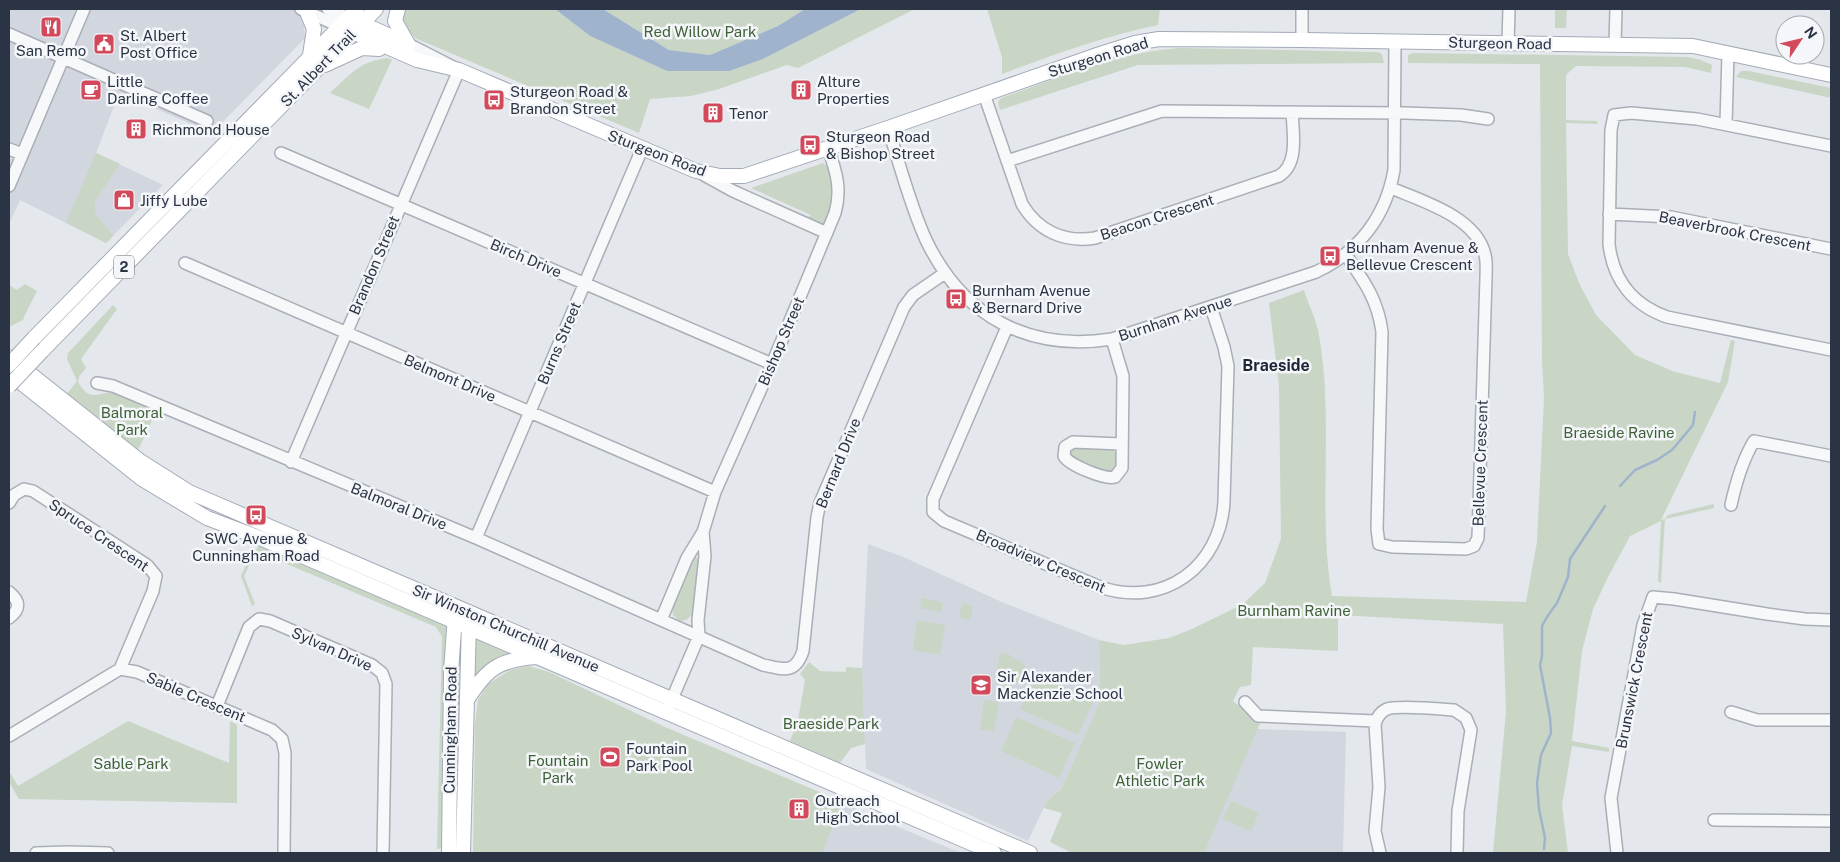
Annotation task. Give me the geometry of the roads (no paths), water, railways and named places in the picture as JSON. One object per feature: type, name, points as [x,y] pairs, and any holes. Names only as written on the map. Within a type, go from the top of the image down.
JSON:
[{"type":"main road","name":"St. Albert Trail","points":[[9,386],[376,9]]},
{"type":"main road","points":[[319,67],[365,47],[404,49],[395,21],[398,9]]},
{"type":"main road","points":[[304,10],[314,29],[310,55]]},
{"type":"main road","name":"Sturgeon Road","points":[[348,18],[357,28],[404,49],[429,64],[459,70],[696,171],[720,176],[744,176],[1094,56],[1143,42],[1174,38],[1694,46],[1831,75]]},
{"type":"main road","name":"St. Albert Trail","points":[[9,365],[348,18]]},
{"type":"main road","name":"Sir Winston Churchill Avenue","points":[[9,357],[140,461],[189,492],[1030,853]]},
{"type":"main road","name":"Sir Winston Churchill Avenue","points":[[9,373],[142,479],[198,513],[994,853]]},
{"type":"main road","name":"Cunningham Road","points":[[449,853],[451,672],[455,607]]},
{"type":"main road","name":"Cunningham Road","points":[[462,853],[469,613]]},
{"type":"main road","points":[[467,700],[479,681],[503,663],[522,658],[538,657]]},
{"type":"street","points":[[9,186],[13,165],[22,154],[84,9]]},
{"type":"street","points":[[328,9],[348,18]]},
{"type":"street","points":[[1302,9],[1302,40]]},
{"type":"street","points":[[1508,43],[1509,9]]},
{"type":"street","points":[[1615,44],[1616,9]]},
{"type":"street","points":[[304,10],[348,18]]},
{"type":"street","points":[[9,34],[207,121]]},
{"type":"street","name":"Burnham Avenue","points":[[888,128],[920,225],[934,254],[946,273],[974,304],[1007,327],[1045,339],[1091,342],[1112,338],[1316,272],[1346,255],[1361,241],[1374,224],[1391,188],[1394,170],[1395,41]]},
{"type":"street","points":[[1726,124],[1728,53]]},
{"type":"street","name":"Brandon Street","points":[[291,462],[459,70]]},
{"type":"street","name":"Beacon Crescent","points":[[984,94],[1022,204],[1037,223],[1050,232],[1065,238],[1080,240],[1095,238],[1283,174],[1290,166],[1292,156],[1292,112]]},
{"type":"street","points":[[1007,161],[1162,110],[1395,113],[1461,115],[1488,119]]},
{"type":"street","points":[[1831,146],[1726,124],[1668,116],[1630,113],[1614,115],[1611,130],[1609,214],[1609,244],[1614,270],[1628,293],[1650,310],[1667,317],[1831,350]]},
{"type":"street","name":"Bishop Street","points":[[661,620],[687,558],[703,532],[715,492],[772,364],[835,213],[839,193],[836,171],[828,148]]},
{"type":"street","points":[[9,149],[22,154]]},
{"type":"street","name":"Burns Street","points":[[476,538],[642,149]]},
{"type":"street","name":"Birch Drive","points":[[281,153],[772,364]]},
{"type":"street","points":[[696,171],[733,191],[827,233]]},
{"type":"street","name":"Bellevue Crescent","points":[[1346,255],[1370,290],[1378,311],[1382,332],[1378,544],[1392,547],[1456,549],[1466,549],[1474,546],[1478,538],[1486,278],[1485,256],[1477,237],[1463,222],[1391,188]]},
{"type":"street","name":"Beaverbrook Crescent","points":[[1609,214],[1671,217],[1831,250]]},
{"type":"street","name":"Belmont Drive","points":[[185,263],[715,492]]},
{"type":"street","name":"Bernard Drive","points":[[699,636],[763,665],[787,669],[800,661],[803,651],[820,503],[904,307],[913,295],[946,273]]},
{"type":"street","name":"Broadview Crescent","points":[[1007,327],[933,499],[934,512],[944,521],[1100,587],[1126,594],[1144,593],[1171,585],[1196,567],[1215,542],[1222,522],[1228,366],[1211,307]]},
{"type":"street","points":[[1112,338],[1123,376],[1122,468],[1118,475],[1112,478],[1105,478],[1070,463],[1064,456],[1065,447],[1073,442],[1121,444]]},
{"type":"street","name":"Balmoral Drive","points":[[97,383],[113,386],[476,538],[699,636]]},
{"type":"street","points":[[1731,505],[1737,479],[1747,452],[1754,441],[1831,456]]},
{"type":"street","name":"Spruce Crescent","points":[[9,503],[14,495],[24,489],[33,491],[147,565],[156,576],[153,591],[120,669]]},
{"type":"street","name":"Bishop Street","points":[[667,712],[699,636],[698,620],[704,556],[703,532]]},
{"type":"street","points":[[9,592],[17,600],[18,607],[15,614],[9,618]]},
{"type":"street","name":"Brunswick Crescent","points":[[1617,853],[1611,798],[1643,624],[1648,605],[1653,597],[1786,616],[1831,620]]},
{"type":"street","name":"Sylvan Drive","points":[[217,706],[249,627],[259,619],[270,621],[372,665],[382,673],[386,684],[382,853]]},
{"type":"street","points":[[9,736],[120,669]]},
{"type":"street","name":"Sable Crescent","points":[[120,669],[137,672],[217,706],[272,730],[282,739],[285,753],[284,853]]},
{"type":"street","points":[[1245,702],[1258,716],[1375,721]]},
{"type":"street","points":[[1380,853],[1375,831],[1379,787],[1375,721],[1383,711],[1395,708],[1454,710],[1463,714],[1468,722],[1471,735],[1458,810],[1457,853]]},
{"type":"street","points":[[1732,712],[1757,720],[1831,720]]},
{"type":"street","points":[[1714,820],[1831,821]]},
{"type":"street","points":[[36,853],[108,853]]},
{"type":"water","points":[[555,9],[603,9],[669,50],[710,55],[778,26],[805,9],[861,9],[763,59],[729,71],[667,71],[590,36]]},
{"type":"waterway","points":[[1620,486],[1635,470],[1657,460],[1672,450],[1693,425],[1695,412]]},
{"type":"waterway","points":[[1544,849],[1545,838],[1539,809],[1537,783],[1541,755],[1551,733],[1540,665],[1542,656],[1542,626],[1557,603],[1568,577],[1570,559],[1605,506]]},
{"type":"place","name":"San Remo","points":[[51,27]]},
{"type":"place","name":"St. Albert Post Office","points":[[104,44]]},
{"type":"place","name":"Little Darling Coffee","points":[[91,90]]},
{"type":"place","name":"Alture Properties","points":[[801,90]]},
{"type":"place","name":"Sturgeon Road & Brandon Street","points":[[494,100]]},
{"type":"place","name":"Tenor","points":[[713,113]]},
{"type":"place","name":"Richmond House","points":[[136,129]]},
{"type":"place","name":"Sturgeon Road & Bishop Street","points":[[810,145]]},
{"type":"place","name":"Jiffy Lube","points":[[124,200]]},
{"type":"place","name":"Burnham Avenue & Bellevue Crescent","points":[[1330,256]]},
{"type":"place","name":"Burnham Avenue & Bernard Drive","points":[[956,299]]},
{"type":"place","name":"SWC Avenue & Cunningham Road","points":[[256,515]]},
{"type":"place","name":"Sir Alexander Mackenzie School","points":[[981,685]]},
{"type":"place","name":"Fountain Park Pool","points":[[610,757]]},
{"type":"place","name":"Outreach High School","points":[[799,809]]},
{"type":"district","name":"Braeside","points":[[1276,365]]},
{"type":"park label","name":"Red Willow Park","points":[[700,31]]},
{"type":"park label","name":"Balmoral Park","points":[[132,420]]},
{"type":"park label","name":"Braeside Ravine","points":[[1619,432]]},
{"type":"park label","name":"Burnham Ravine","points":[[1294,610]]},
{"type":"park label","name":"Braeside Park","points":[[831,723]]},
{"type":"park label","name":"Sable Park","points":[[131,763]]},
{"type":"park label","name":"Fountain Park","points":[[558,768]]},
{"type":"park label","name":"Fowler Athletic Park","points":[[1160,772]]}]
